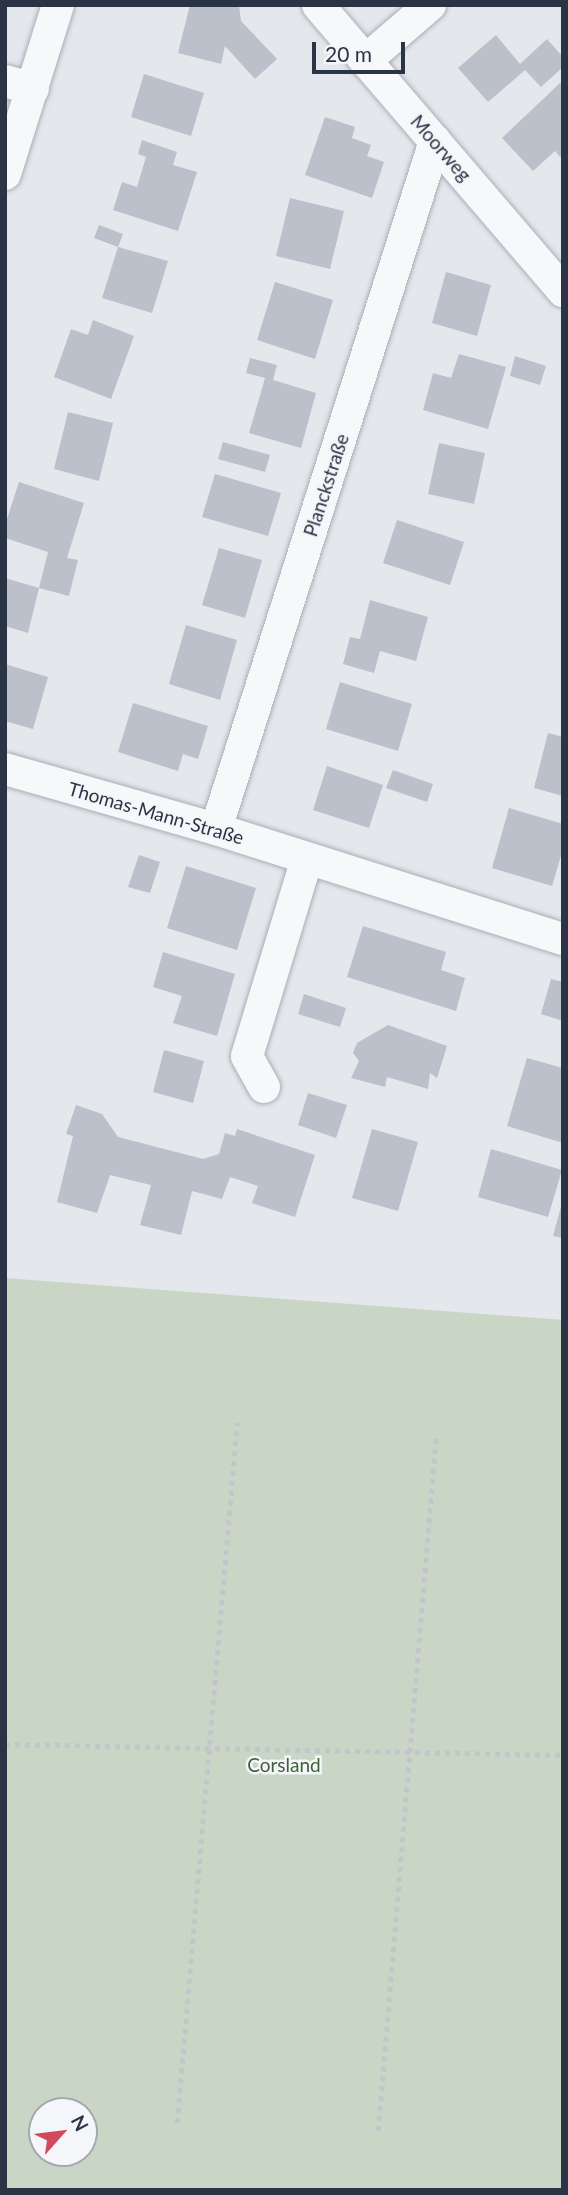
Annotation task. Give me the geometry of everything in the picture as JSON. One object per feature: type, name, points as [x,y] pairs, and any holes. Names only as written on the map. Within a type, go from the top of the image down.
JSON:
[{"type":"street","points":[[5,174],[19,85],[58,5]]},
{"type":"street","name":"Moorweg","points":[[318,5],[563,291]]},
{"type":"street","points":[[365,61],[430,5]]},
{"type":"street","name":"Planckstraße","points":[[216,829],[435,141]]},
{"type":"street","name":"Thomas-Mann-Straße","points":[[5,769],[216,829],[563,939]]},
{"type":"street","points":[[264,1087],[247,1056],[307,859]]},
{"type":"path","points":[[177,2123],[237,1423]]},
{"type":"path","points":[[378,2131],[412,1752],[436,1437]]},
{"type":"path","points":[[5,1744],[563,1755]]},
{"type":"green space","name":"Corsland","points":[[5,1278],[563,1320],[563,2190],[5,2190]]},
{"type":"building","points":[[190,5],[239,5],[241,21],[277,59],[255,79],[225,46],[221,64],[178,53]]},
{"type":"building","points":[[496,35],[520,64],[547,39],[563,57],[563,67],[541,87],[525,70],[488,102],[458,68]]},
{"type":"building","points":[[144,74],[204,93],[191,136],[131,117]]},
{"type":"building","points":[[560,83],[563,85],[563,155],[560,157],[555,151],[533,171],[502,138]]},
{"type":"building","points":[[325,117],[355,127],[352,138],[371,145],[367,156],[384,162],[372,198],[305,175]]},
{"type":"building","points":[[142,140],[177,152],[173,165],[197,172],[178,231],[113,210],[122,182],[137,187],[146,157],[138,154]]},
{"type":"building","points":[[290,198],[344,211],[330,269],[276,256]]},
{"type":"building","points":[[99,225],[123,234],[118,247],[94,238]]},
{"type":"building","points":[[118,247],[168,261],[152,313],[102,298]]},
{"type":"building","points":[[446,272],[491,285],[477,336],[432,323]]},
{"type":"building","points":[[275,282],[333,300],[315,359],[257,340]]},
{"type":"building","points":[[93,320],[134,336],[111,399],[54,377],[71,329],[88,335]]},
{"type":"building","points":[[459,354],[506,367],[488,429],[423,410],[433,373],[451,378]]},
{"type":"building","points":[[515,356],[546,366],[540,385],[510,376]]},
{"type":"building","points":[[250,358],[277,365],[273,380],[316,393],[301,448],[249,433],[265,378],[246,373]]},
{"type":"building","points":[[68,412],[113,423],[99,481],[54,469]]},
{"type":"building","points":[[223,442],[270,455],[265,472],[218,459]]},
{"type":"building","points":[[439,443],[485,453],[474,504],[428,494]]},
{"type":"building","points":[[215,474],[281,493],[268,536],[202,517]]},
{"type":"building","points":[[19,482],[84,503],[67,558],[78,560],[69,596],[39,588],[48,552],[5,538],[5,525]]},
{"type":"building","points":[[397,520],[464,542],[450,585],[383,563]]},
{"type":"building","points":[[219,548],[262,560],[245,618],[202,605]]},
{"type":"building","points":[[5,578],[39,588],[28,633],[5,626]]},
{"type":"building","points":[[370,600],[428,617],[416,661],[380,651],[374,673],[343,664],[350,637],[360,639]]},
{"type":"building","points":[[186,625],[237,640],[220,700],[169,684]]},
{"type":"building","points":[[5,664],[48,677],[33,729],[5,721]]},
{"type":"building","points":[[340,682],[412,704],[398,751],[326,729]]},
{"type":"building","points":[[133,703],[208,726],[198,759],[183,754],[178,771],[118,752]]},
{"type":"building","points":[[548,733],[563,737],[563,796],[534,788]]},
{"type":"building","points":[[327,766],[383,785],[369,828],[313,810]]},
{"type":"building","points":[[393,770],[433,784],[427,802],[386,788]]},
{"type":"building","points":[[509,808],[563,824],[563,849],[552,886],[492,868]]},
{"type":"building","points":[[139,855],[160,862],[150,893],[128,887]]},
{"type":"building","points":[[186,866],[256,888],[237,950],[167,928]]},
{"type":"building","points":[[363,926],[446,952],[441,970],[465,978],[456,1011],[347,977]]},
{"type":"building","points":[[163,952],[235,974],[217,1036],[173,1023],[182,996],[153,987]]},
{"type":"building","points":[[551,979],[563,982],[563,1021],[541,1014]]},
{"type":"building","points":[[304,994],[346,1008],[340,1027],[298,1014]]},
{"type":"building","points":[[388,1025],[447,1046],[437,1078],[430,1073],[428,1089],[387,1077],[385,1087],[351,1078],[359,1061],[353,1053],[357,1043]]},
{"type":"building","points":[[164,1050],[204,1061],[193,1103],[153,1092]]},
{"type":"building","points":[[527,1058],[563,1068],[563,1143],[507,1126]]},
{"type":"building","points":[[308,1093],[347,1105],[336,1138],[298,1125]]},
{"type":"building","points":[[76,1105],[102,1114],[118,1137],[203,1159],[219,1154],[225,1133],[235,1136],[237,1129],[315,1155],[295,1217],[252,1203],[258,1186],[230,1177],[222,1199],[192,1191],[181,1235],[140,1225],[151,1185],[110,1175],[97,1213],[57,1202],[73,1136],[66,1134]]},
{"type":"building","points":[[372,1129],[418,1142],[398,1211],[352,1198]]},
{"type":"building","points":[[491,1149],[562,1170],[548,1217],[478,1197]]},
{"type":"building","points":[[563,1203],[563,1238],[553,1236]]}]
